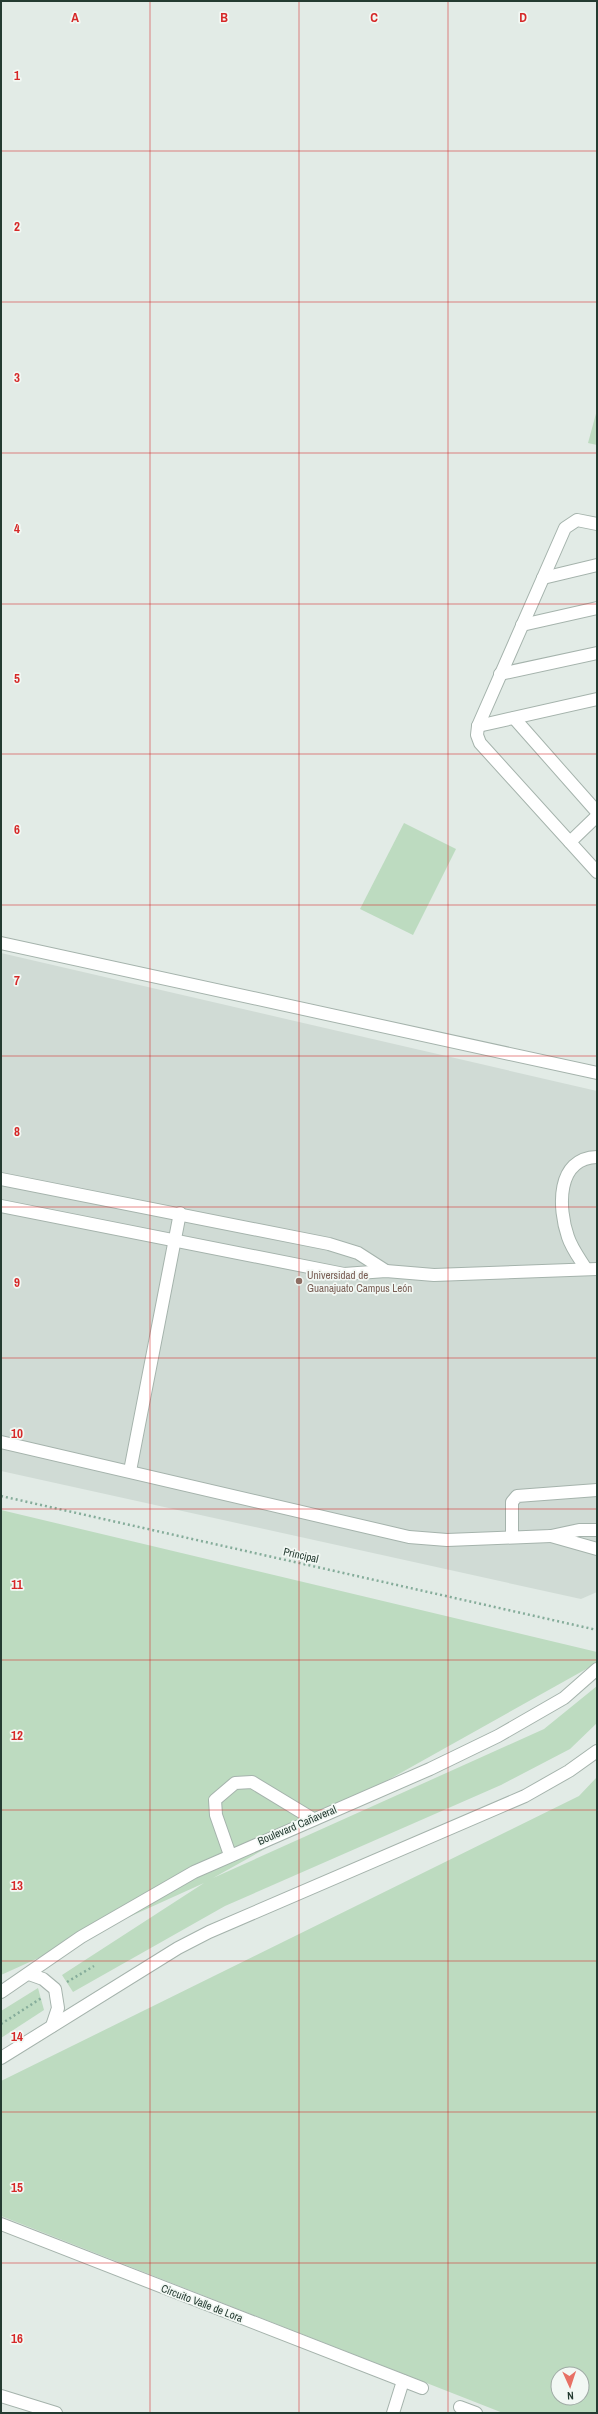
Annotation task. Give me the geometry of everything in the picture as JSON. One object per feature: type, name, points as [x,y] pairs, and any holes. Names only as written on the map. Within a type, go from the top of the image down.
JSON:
[{"type":"street","points":[[597,524],[577,520],[568,524],[500,674],[478,726],[477,735],[480,743],[597,872]]},
{"type":"street","points":[[543,578],[597,565]]},
{"type":"street","points":[[522,625],[597,608]]},
{"type":"street","points":[[500,674],[597,653]]},
{"type":"street","points":[[478,726],[597,699]]},
{"type":"street","points":[[514,718],[597,812]]},
{"type":"street","points":[[570,842],[597,816]]},
{"type":"street","points":[[1,943],[597,1073]]},
{"type":"street","points":[[591,1269],[571,1244],[566,1230],[563,1185],[567,1174],[578,1161],[597,1157]]},
{"type":"street","points":[[1,1179],[180,1213],[329,1244],[358,1253],[386,1271]]},
{"type":"street","points":[[1,1206],[344,1274],[386,1271],[434,1276],[591,1269]]},
{"type":"street","points":[[130,1471],[180,1213]]},
{"type":"street","points":[[1,1442],[409,1537],[447,1540],[512,1536],[550,1536],[579,1530],[597,1530]]},
{"type":"street","points":[[512,1536],[512,1502],[517,1496],[597,1490]]},
{"type":"street","points":[[550,1536],[565,1542],[597,1549]]},
{"type":"street","name":"Boulevard Cañaveral","points":[[1,1992],[29,1974],[80,1937],[194,1872],[430,1769],[505,1732],[564,1698],[597,1669]]},
{"type":"street","points":[[1,2058],[178,1948],[209,1932],[525,1796],[569,1772],[597,1751]]},
{"type":"street","points":[[230,1855],[216,1815],[215,1800],[235,1783],[252,1782],[313,1819]]},
{"type":"street","points":[[29,1974],[43,1979],[55,1989],[58,2008],[52,2026]]},
{"type":"street","name":"Circuito Valle de Lora","points":[[1,2224],[422,2388]]},
{"type":"street","points":[[393,2413],[403,2381]]},
{"type":"street","points":[[1,2396],[56,2413]]},
{"type":"street","points":[[460,2407],[476,2413]]},
{"type":"path","name":"Principal","points":[[1,1496],[597,1630]]},
{"type":"shaded area","name":"Universidad de Guanajuato Campus León","points":[[1,953],[597,1091],[597,1592],[581,1599],[1,1471]]},
{"type":"green space","points":[[597,410],[597,445],[588,443]]},
{"type":"green space","points":[[404,823],[456,849],[413,935],[360,909]]},
{"type":"green space","points":[[1,1510],[597,1652],[597,1663],[213,1878],[544,1729],[597,1686],[597,1723],[570,1749],[501,1785],[225,1906],[73,1992],[62,1975],[204,1883],[1,1975]]},
{"type":"green space","points":[[597,1777],[597,2413],[503,2413],[1,2216],[1,2081],[579,1796]]},
{"type":"green space","points":[[38,1988],[44,2010],[1,2038],[1,2011]]},
{"type":"place","name":"Universidad de Guanajuato Campus León","points":[[299,1281]]}]
